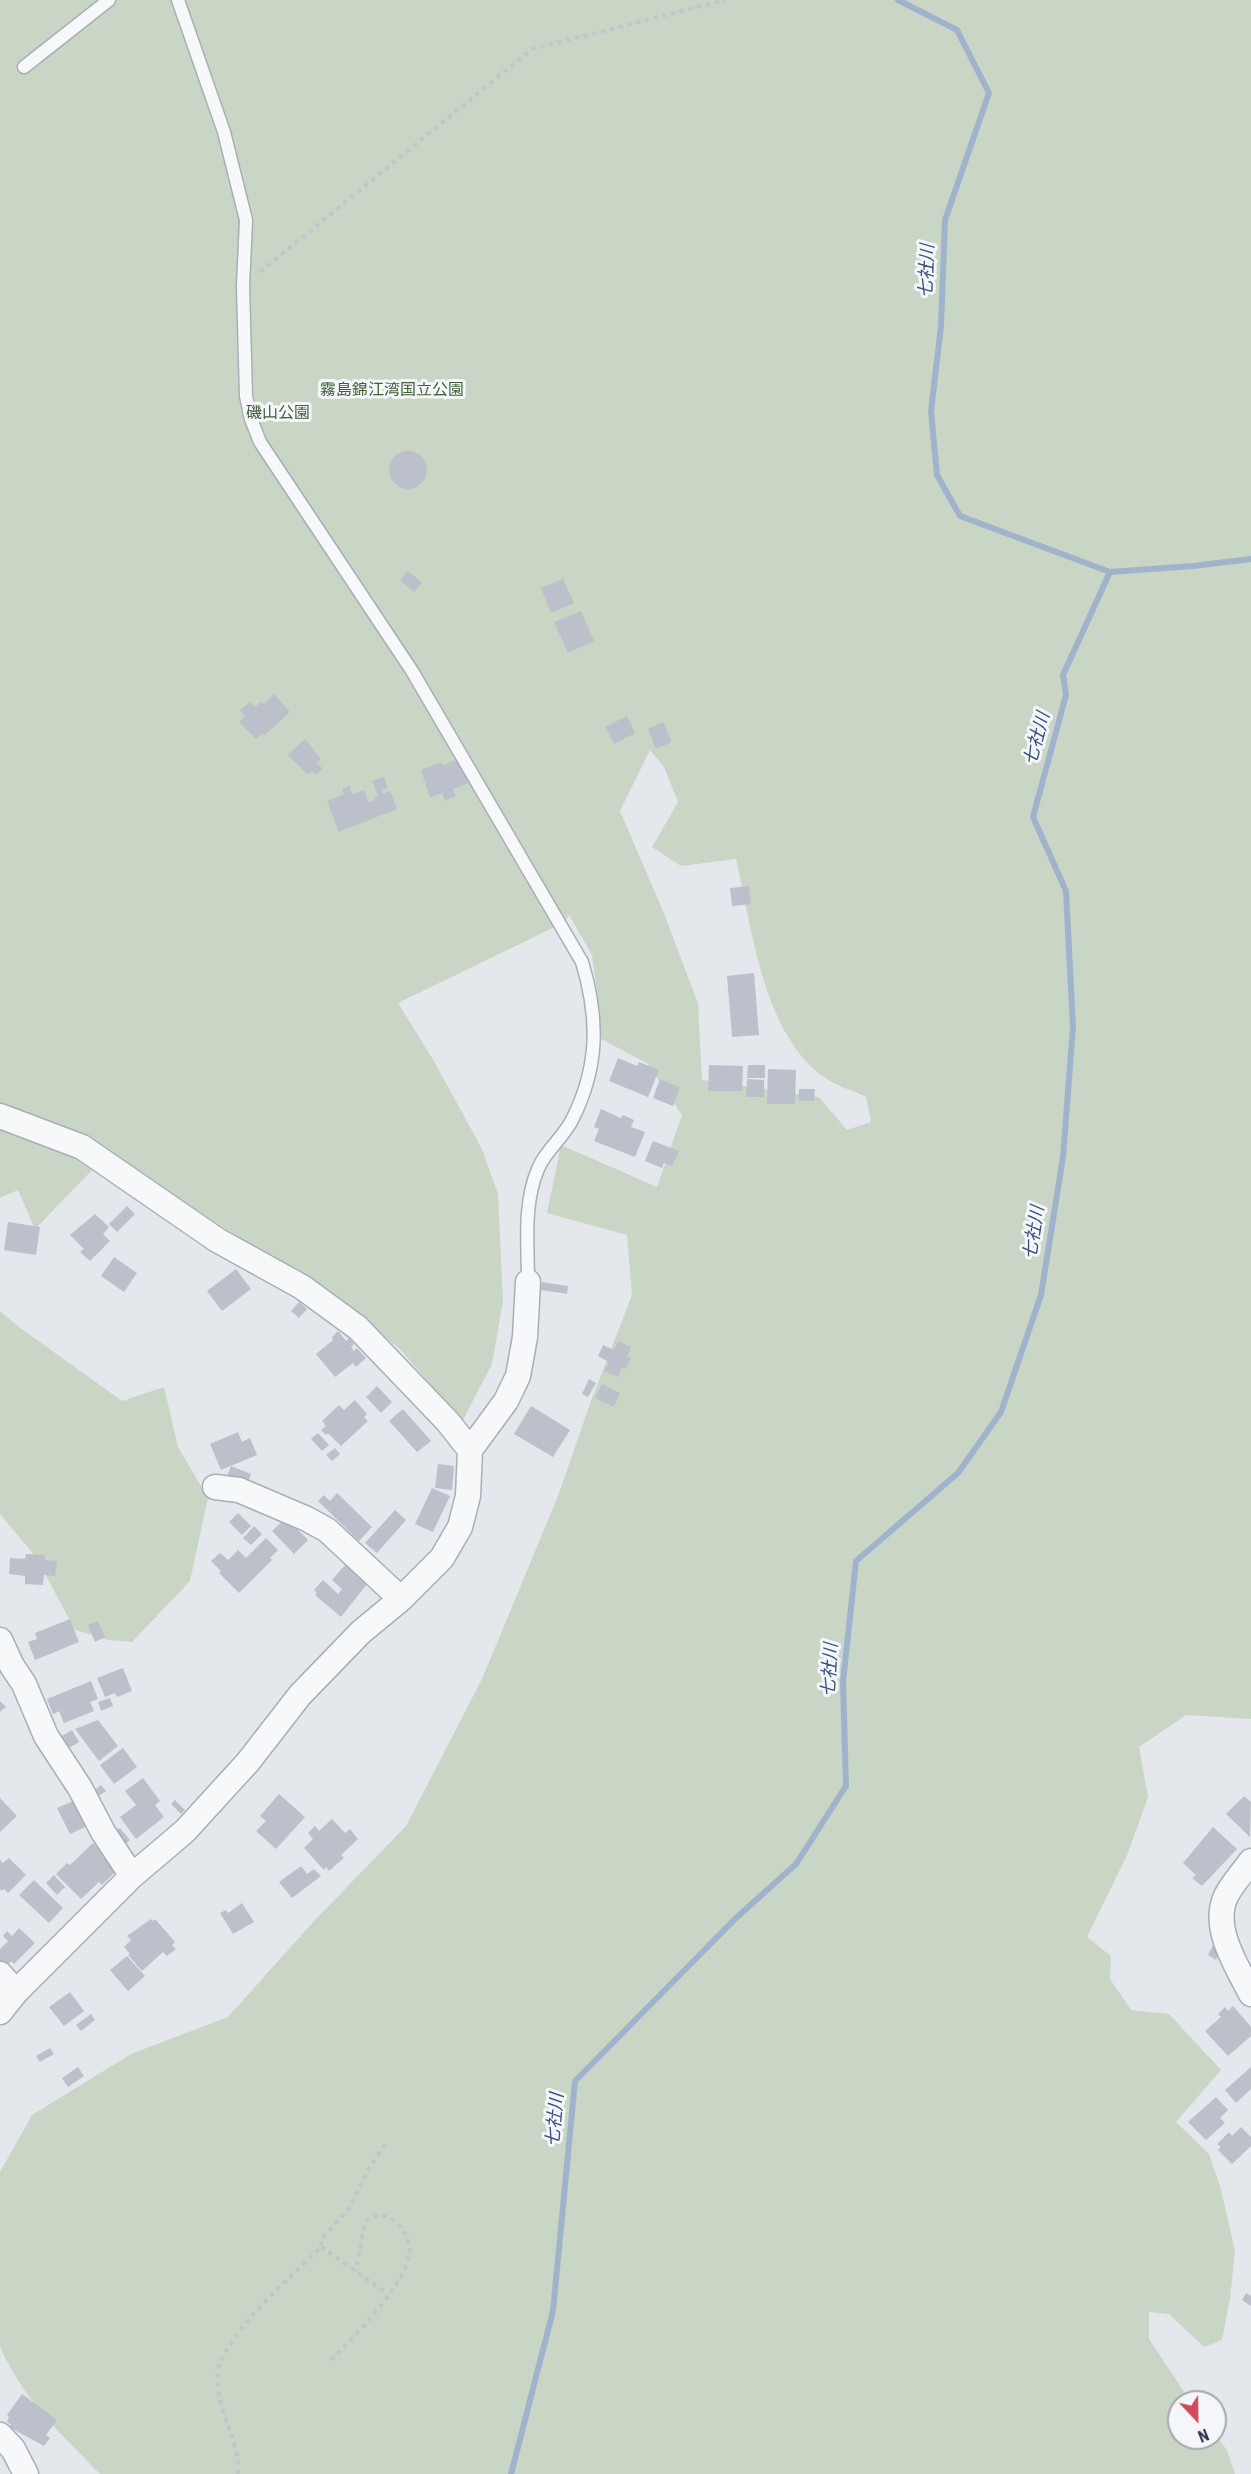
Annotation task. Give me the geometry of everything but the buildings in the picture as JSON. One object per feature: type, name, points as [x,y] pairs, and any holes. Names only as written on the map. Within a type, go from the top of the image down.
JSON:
[{"type":"street","points":[[0,1116],[82,1147],[217,1240],[303,1287],[358,1329],[448,1422],[471,1450]]},
{"type":"street","points":[[0,2012],[8,1983],[185,1831],[248,1762],[300,1695],[361,1632],[401,1599],[441,1558],[460,1527],[468,1496],[471,1450],[506,1401],[518,1376],[525,1337],[528,1282]]},
{"type":"street","points":[[215,1487],[239,1490],[327,1530],[401,1599]]},
{"type":"street","points":[[0,1640],[12,1666],[24,1684],[46,1736],[132,1876]]},
{"type":"street","points":[[1251,1861],[1226,1896],[1221,1918],[1226,1941],[1251,1994]]},
{"type":"street","points":[[0,2435],[13,2449],[26,2474]]},
{"type":"lane","points":[[24,67],[109,0]]},
{"type":"lane","points":[[178,0],[224,132],[246,220],[243,286],[246,396],[251,419],[260,442],[412,671],[565,931],[582,962],[591,992],[594,1022],[590,1076],[571,1122],[538,1167],[528,1199],[528,1282]]},
{"type":"path","points":[[243,286],[532,49],[726,0]]},
{"type":"path","points":[[238,2474],[237,2456],[219,2395],[217,2368],[229,2344],[321,2247],[322,2238],[348,2210],[368,2170],[386,2143]]},
{"type":"path","points":[[331,2360],[364,2327],[403,2275],[410,2248],[402,2228],[388,2216],[375,2216],[367,2220],[363,2230],[356,2271]]},
{"type":"path","points":[[321,2247],[388,2294]]},
{"type":"green space","points":[[0,0],[1251,0],[1251,1719],[1186,1715],[1139,1747],[1148,1797],[1128,1853],[1087,1937],[1111,1956],[1110,1979],[1131,2010],[1169,2014],[1221,2070],[1176,2122],[1209,2154],[1221,2189],[1235,2251],[1230,2298],[1222,2340],[1204,2347],[1169,2314],[1149,2312],[1149,2339],[1183,2390],[1167,2390],[1167,2450],[1227,2450],[1235,2474],[100,2474],[71,2444],[32,2400],[0,2347],[0,2172],[32,2115],[131,2054],[228,2017],[314,1921],[406,1826],[482,1679],[558,1496],[592,1398],[632,1295],[627,1235],[547,1213],[561,1145],[657,1187],[682,1115],[648,1064],[596,1036],[600,1014],[592,955],[569,915],[565,922],[398,1003],[434,1061],[482,1149],[498,1194],[503,1301],[492,1364],[462,1422],[401,1350],[342,1301],[122,1165],[98,1164],[35,1229],[18,1190],[0,1198]],"holes":[[[650,750],[664,767],[678,802],[652,847],[681,866],[736,859],[762,975],[785,1031],[801,1055],[821,1075],[837,1085],[866,1097],[871,1122],[847,1130],[819,1097],[702,1080],[698,1003],[663,911],[620,811]]]},
{"type":"green space","points":[[0,1311],[122,1401],[164,1387],[178,1447],[208,1498],[190,1581],[132,1642],[108,1640],[75,1630],[36,1557],[0,1514]]},
{"type":"waterway","name":"七社川","points":[[511,2474],[553,2311],[575,2081],[736,1918],[796,1864],[846,1786],[843,1682],[856,1561],[958,1473],[1001,1412],[1041,1295],[1063,1157],[1073,1027],[1066,891],[1033,817],[1066,695],[1063,675],[1110,572],[960,516],[937,475],[931,411],[941,326],[945,220],[989,93],[957,30],[898,0]]},
{"type":"waterway","points":[[1110,572],[1251,559]]},
{"type":"park label","name":"霧島錦江湾国立公園","points":[[392,391]]},
{"type":"park label","name":"磯山公園","points":[[278,414]]}]
